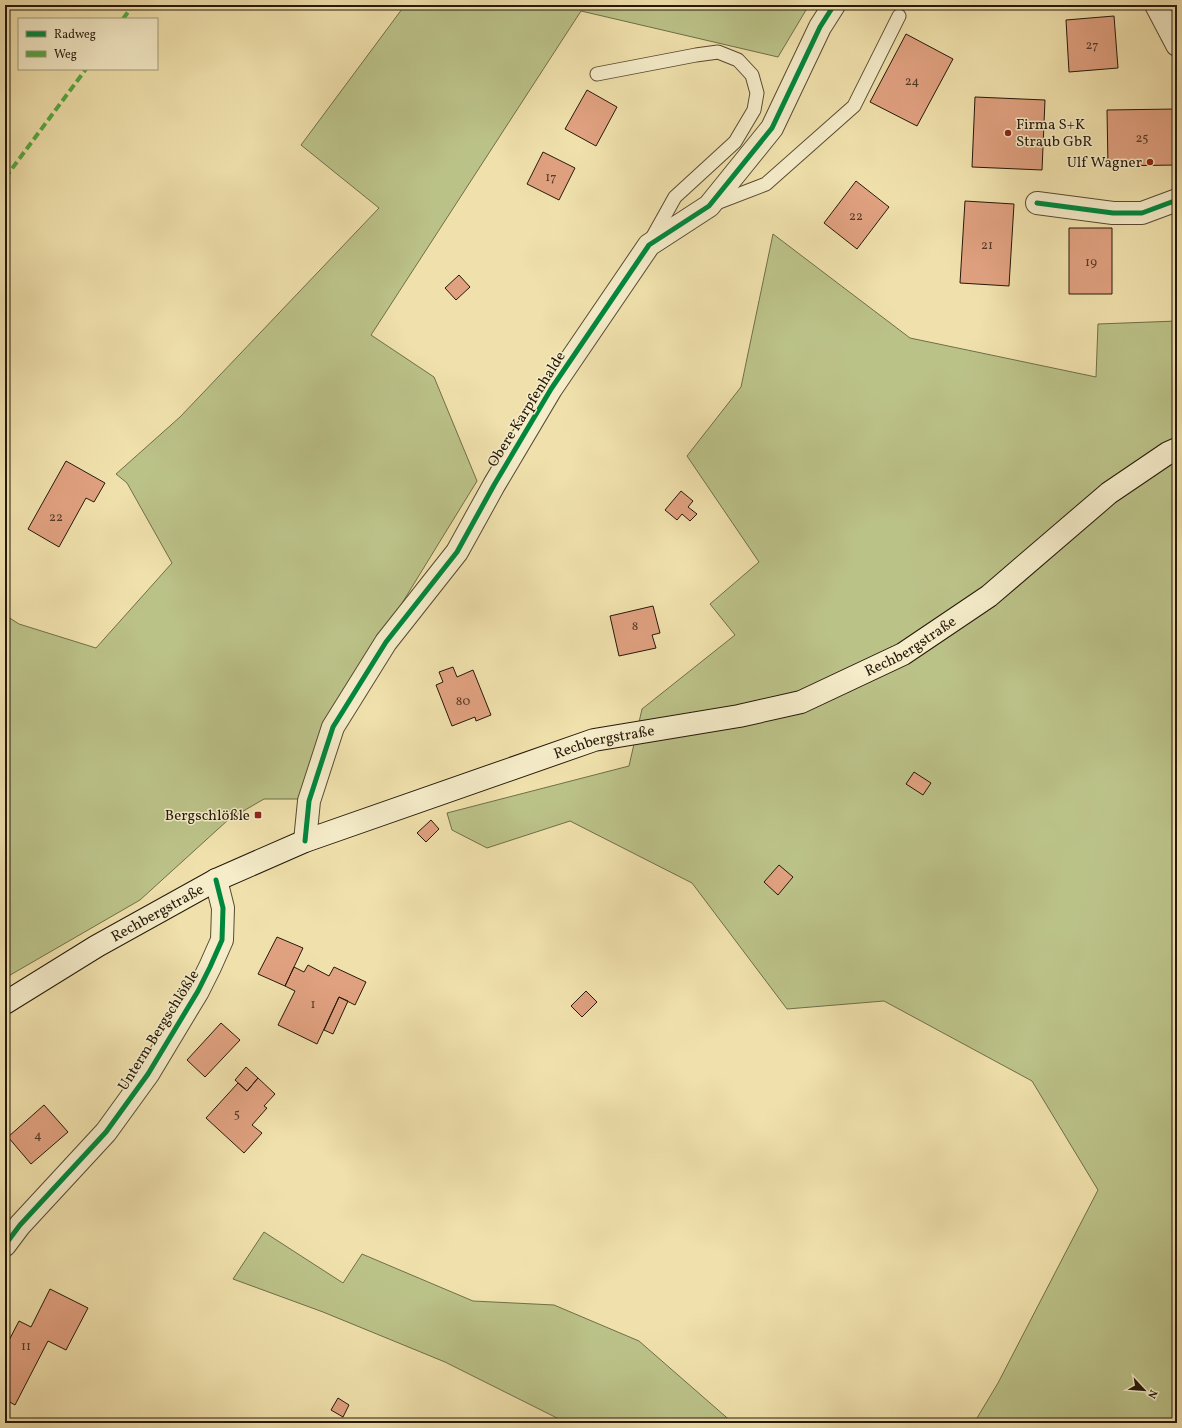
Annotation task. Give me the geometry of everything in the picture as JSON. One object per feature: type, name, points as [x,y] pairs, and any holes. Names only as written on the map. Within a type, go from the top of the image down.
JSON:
[{"type":"street","name":"Obere Karpfenhalde","points":[[305,841],[309,801],[333,727],[386,642],[457,552],[494,485],[551,389],[649,245],[709,206],[772,128],[820,27],[834,5]]},
{"type":"street","points":[[1156,5],[1177,45]]},
{"type":"street","points":[[1037,203],[1112,213],[1142,213],[1177,200]]},
{"type":"street","name":"Rechbergstraße","points":[[5,1003],[97,946],[216,880],[305,841],[594,740],[739,716],[801,702],[909,650],[989,596],[1109,493],[1168,453],[1177,449]]},
{"type":"street","name":"Unterm Bergschlößle","points":[[5,1245],[20,1225],[106,1132],[148,1074],[198,991],[222,940],[222,908],[216,880]]},
{"type":"lane","points":[[709,206],[766,184],[854,106],[899,16]]},
{"type":"lane","points":[[597,74],[718,52],[738,60],[752,75],[757,93],[754,110],[734,142],[675,197],[649,245]]},
{"type":"green space","points":[[405,5],[809,5],[778,57],[581,11],[371,335],[434,377],[477,481],[380,639],[308,772],[298,799],[264,799],[228,820],[140,900],[5,978],[5,615],[19,624],[96,648],[172,563],[127,483],[116,474],[180,417],[379,208],[301,145]]},
{"type":"green space","points":[[773,234],[910,338],[1096,377],[1098,324],[1177,321],[1177,1423],[974,1423],[998,1383],[1098,1190],[1032,1081],[884,1001],[787,1009],[692,883],[570,821],[487,848],[452,830],[447,813],[629,766],[642,709],[735,635],[710,604],[759,562],[687,456],[741,387]]},
{"type":"green space","points":[[264,1232],[343,1283],[362,1254],[473,1301],[554,1305],[639,1341],[733,1423],[567,1423],[445,1362],[323,1312],[233,1279]]},
{"type":"building","points":[[1114,16],[1118,68],[1069,72],[1066,20]]},
{"type":"building","points":[[906,34],[953,59],[917,126],[870,102]]},
{"type":"building","points":[[587,90],[617,107],[596,146],[565,129]]},
{"type":"building","points":[[975,97],[1045,100],[1042,170],[972,167]]},
{"type":"building","points":[[1177,109],[1177,165],[1108,166],[1107,110]]},
{"type":"building","points":[[543,152],[575,168],[559,200],[527,184]]},
{"type":"building","points":[[856,181],[889,207],[857,249],[824,223]]},
{"type":"building","points":[[965,201],[1014,204],[1009,286],[960,283]]},
{"type":"building","points":[[1069,228],[1112,228],[1112,294],[1069,294]]},
{"type":"building","points":[[459,275],[470,287],[456,300],[445,288]]},
{"type":"building","points":[[66,461],[105,483],[94,502],[86,498],[59,547],[28,529]]},
{"type":"building","points":[[681,491],[693,501],[688,507],[697,514],[690,521],[682,514],[677,520],[665,510]]},
{"type":"building","points":[[653,606],[660,633],[652,635],[656,648],[619,656],[610,616]]},
{"type":"building","points":[[453,667],[457,677],[473,670],[491,715],[476,721],[475,717],[452,726],[436,685],[443,682],[439,672]]},
{"type":"building","points":[[914,772],[931,783],[923,795],[906,784]]},
{"type":"building","points":[[431,820],[439,829],[426,842],[417,833]]},
{"type":"building","points":[[779,865],[793,877],[778,895],[764,882]]},
{"type":"building","points":[[277,937],[303,948],[285,986],[258,974]]},
{"type":"building","points":[[308,965],[329,976],[334,967],[366,982],[355,1005],[339,997],[317,1044],[278,1025],[295,991],[285,986],[294,967],[304,972]]},
{"type":"building","points":[[586,991],[597,1002],[582,1017],[571,1006]]},
{"type":"building","points":[[339,997],[348,1001],[333,1034],[324,1030]]},
{"type":"building","points":[[221,1023],[240,1040],[205,1077],[187,1060]]},
{"type":"building","points":[[246,1067],[258,1078],[247,1091],[235,1080]]},
{"type":"building","points":[[258,1078],[275,1094],[264,1106],[267,1108],[252,1125],[262,1133],[244,1153],[206,1118],[238,1083],[247,1091]]},
{"type":"building","points":[[44,1105],[68,1132],[31,1164],[8,1137]]},
{"type":"building","points":[[50,1289],[88,1308],[66,1350],[48,1341],[15,1405],[8,1401],[10,1398],[5,1396],[5,1348],[19,1321],[31,1327]]},
{"type":"building","points":[[338,1398],[349,1405],[343,1417],[331,1410]]},
{"type":"marked path","points":[[124,18],[133,5]]},
{"type":"marked path","points":[[5,178],[85,70]]},
{"type":"cycle path","points":[[305,841],[309,801],[333,727],[386,642],[457,552],[494,485],[551,389],[649,245],[709,206],[772,128],[820,27],[834,5]]},
{"type":"cycle path","points":[[1037,203],[1113,213],[1142,213],[1177,200]]},
{"type":"cycle path","points":[[5,1245],[20,1225],[106,1132],[148,1074],[198,991],[222,940],[223,908],[216,880]]},
{"type":"place","name":"Firma S+K Straub GbR","points":[[1008,133]]},
{"type":"place","name":"Ulf Wagner","points":[[1150,162]]},
{"type":"place","name":"Bergschlößle","points":[[258,815]]}]
